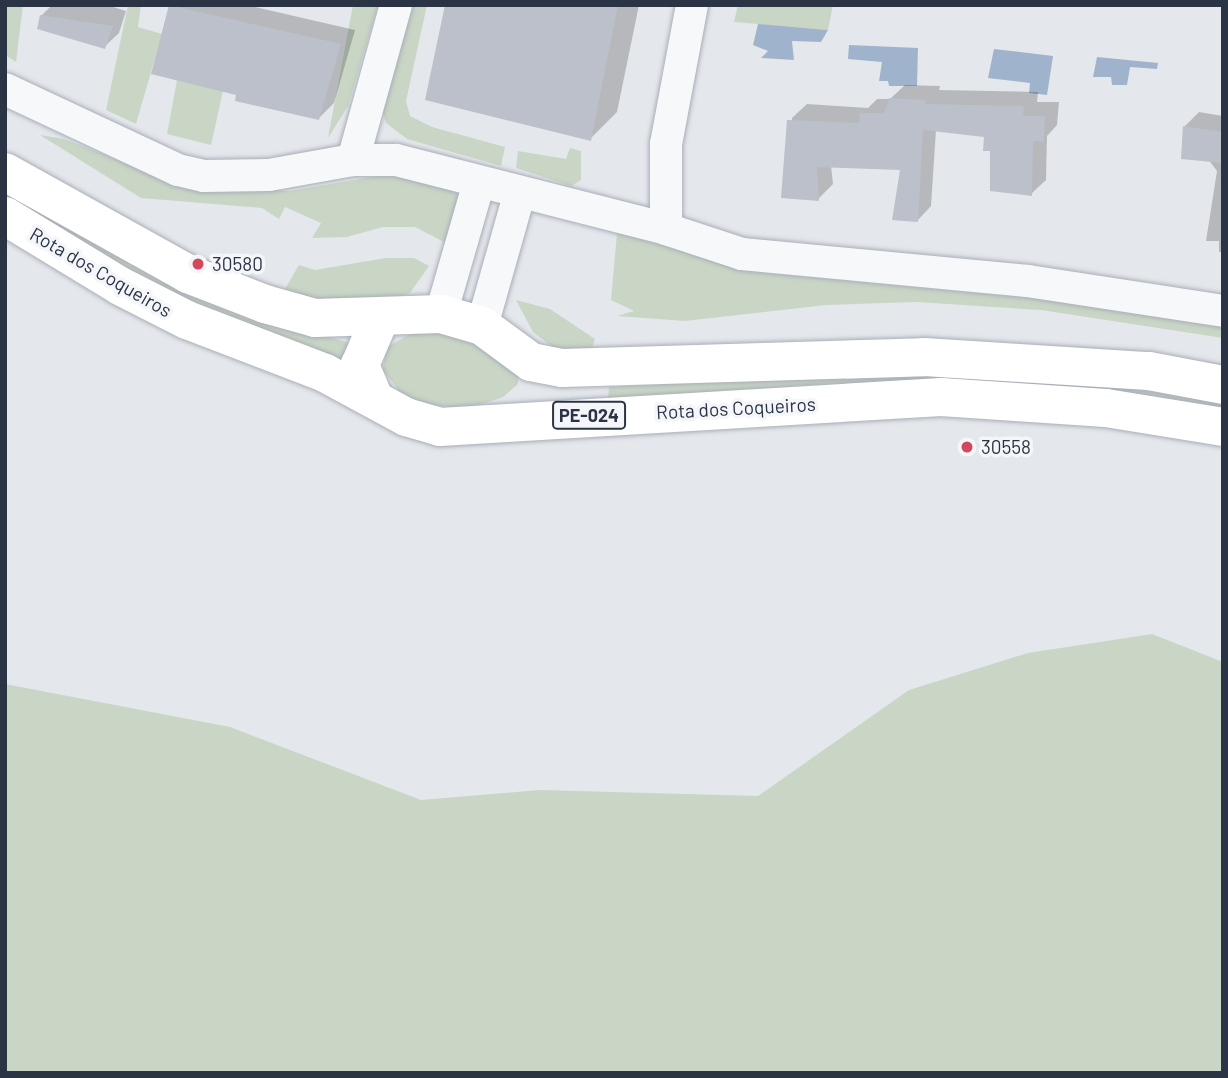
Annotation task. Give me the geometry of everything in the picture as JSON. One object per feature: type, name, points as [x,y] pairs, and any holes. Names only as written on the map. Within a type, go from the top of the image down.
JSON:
[{"type":"main road","name":"Rota dos Coqueiros","points":[[5,172],[134,246],[227,290],[315,318],[442,314],[482,326],[531,362],[602,370],[951,358],[1149,371],[1223,385]]},
{"type":"main road","name":"Rota dos Coqueiros","points":[[5,216],[120,286],[187,320],[325,373],[373,396],[406,417],[440,427],[467,428],[498,420],[941,397],[1106,408],[1223,426]]},
{"type":"main road","points":[[373,396],[360,365],[380,318]]},
{"type":"main road","points":[[498,420],[523,401],[533,382],[531,362]]},
{"type":"street","points":[[352,160],[396,5]]},
{"type":"street","points":[[666,229],[666,144],[692,5]]},
{"type":"street","points":[[5,89],[165,165],[204,176],[269,175],[352,160],[396,160],[666,229],[753,255],[1028,281],[1223,311]]},
{"type":"street","points":[[442,314],[479,182]]},
{"type":"street","points":[[482,326],[520,192]]},
{"type":"green space","points":[[5,5],[23,5],[16,62],[5,55]]},
{"type":"green space","points":[[128,5],[141,5],[138,27],[162,34],[136,124],[106,110]]},
{"type":"green space","points":[[353,5],[378,5],[348,106],[328,138]]},
{"type":"green space","points":[[407,5],[427,5],[406,101],[410,116],[432,127],[505,147],[501,166],[407,139],[386,123],[379,101]]},
{"type":"green space","points":[[738,5],[833,5],[828,30],[734,22]]},
{"type":"green space","points":[[177,80],[225,82],[211,145],[167,134]]},
{"type":"green space","points":[[40,135],[64,139],[157,175],[251,189],[290,191],[378,176],[406,177],[448,188],[458,195],[461,207],[448,244],[415,227],[383,227],[347,237],[312,238],[321,223],[285,207],[279,219],[262,208],[141,198]]},
{"type":"green space","points":[[570,148],[581,151],[581,180],[571,186],[516,168],[518,151],[566,159]]},
{"type":"green space","points":[[5,184],[277,323],[354,344],[351,365],[166,298],[5,205]]},
{"type":"green space","points":[[617,233],[765,273],[1062,301],[1223,323],[1223,338],[1041,310],[916,302],[826,305],[685,321],[617,316],[634,311],[611,300]]},
{"type":"green space","points":[[386,258],[414,258],[429,266],[410,293],[393,300],[316,304],[285,289],[299,265],[315,270]]},
{"type":"green space","points":[[516,300],[550,309],[595,339],[589,357],[559,352],[533,332]]},
{"type":"green space","points":[[440,330],[471,336],[518,369],[518,384],[503,397],[468,409],[423,404],[400,392],[383,370],[386,348],[410,334]]},
{"type":"green space","points":[[847,374],[1091,379],[1223,400],[1223,412],[608,401],[609,387]]},
{"type":"green space","points":[[1152,634],[1223,662],[1223,1073],[5,1073],[5,684],[230,727],[421,800],[540,790],[758,796],[909,690],[1028,653]]},
{"type":"water","points":[[758,24],[828,30],[821,42],[792,41],[794,60],[761,58],[768,51],[753,45]]},
{"type":"water","points":[[849,45],[918,48],[917,86],[889,86],[888,81],[879,81],[882,62],[848,59]]},
{"type":"water","points":[[994,49],[1053,56],[1047,95],[1029,93],[1030,83],[988,78]]},
{"type":"water","points":[[1097,57],[1158,63],[1157,69],[1130,67],[1127,85],[1112,85],[1111,77],[1093,77]]},
{"type":"building","points":[[169,5],[341,44],[319,120],[235,101],[236,95],[151,74]]},
{"type":"building","points":[[445,5],[618,5],[591,141],[425,100]]},
{"type":"building","points":[[40,15],[113,26],[105,49],[37,29]]},
{"type":"building","points":[[889,98],[926,100],[925,104],[1024,106],[1023,116],[1045,116],[1044,142],[1033,141],[1032,196],[990,191],[990,151],[983,151],[984,137],[923,130],[918,222],[892,220],[900,170],[817,167],[819,201],[781,198],[787,120],[859,123],[860,113],[884,113]]},
{"type":"building","points":[[1183,126],[1223,132],[1223,163],[1181,159]]},
{"type":"place","name":"30580","points":[[198,264]]},
{"type":"place","name":"30558","points":[[967,447]]}]
